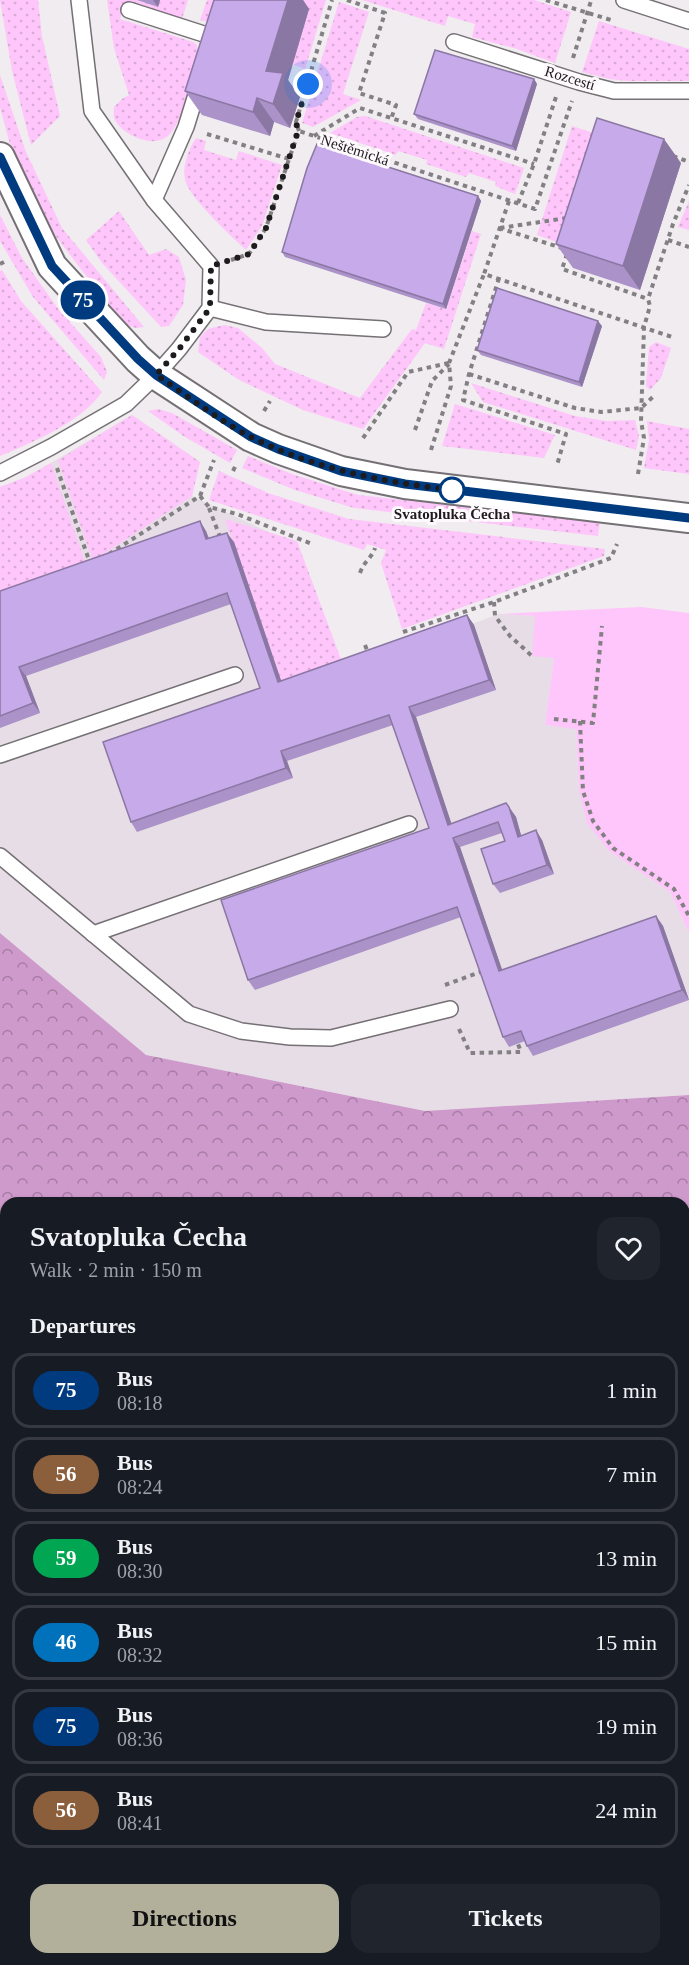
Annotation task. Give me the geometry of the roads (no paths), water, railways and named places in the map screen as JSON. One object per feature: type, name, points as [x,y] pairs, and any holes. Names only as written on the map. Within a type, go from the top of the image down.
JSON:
[{"type":"street","points":[[0,157],[52,266],[138,359],[156,375],[251,437],[341,471],[405,484],[689,518]]},
{"type":"lane","points":[[0,473],[126,404],[179,349],[210,308],[211,266],[154,200],[92,111],[79,0]]},
{"type":"lane","points":[[624,0],[689,21]]},
{"type":"lane","points":[[129,10],[213,37],[186,127],[154,200]]},
{"type":"lane","name":"Rozcestí","points":[[454,42],[614,91],[689,91]]},
{"type":"lane","points":[[210,308],[266,322],[383,329]]},
{"type":"lane","points":[[0,755],[235,675]]},
{"type":"lane","points":[[93,934],[409,824]]},
{"type":"lane","points":[[0,856],[189,1014],[241,1030],[290,1037],[331,1038],[450,1009]]},
{"type":"place","name":"Svatopluka Čecha","points":[[452,490]]}]
